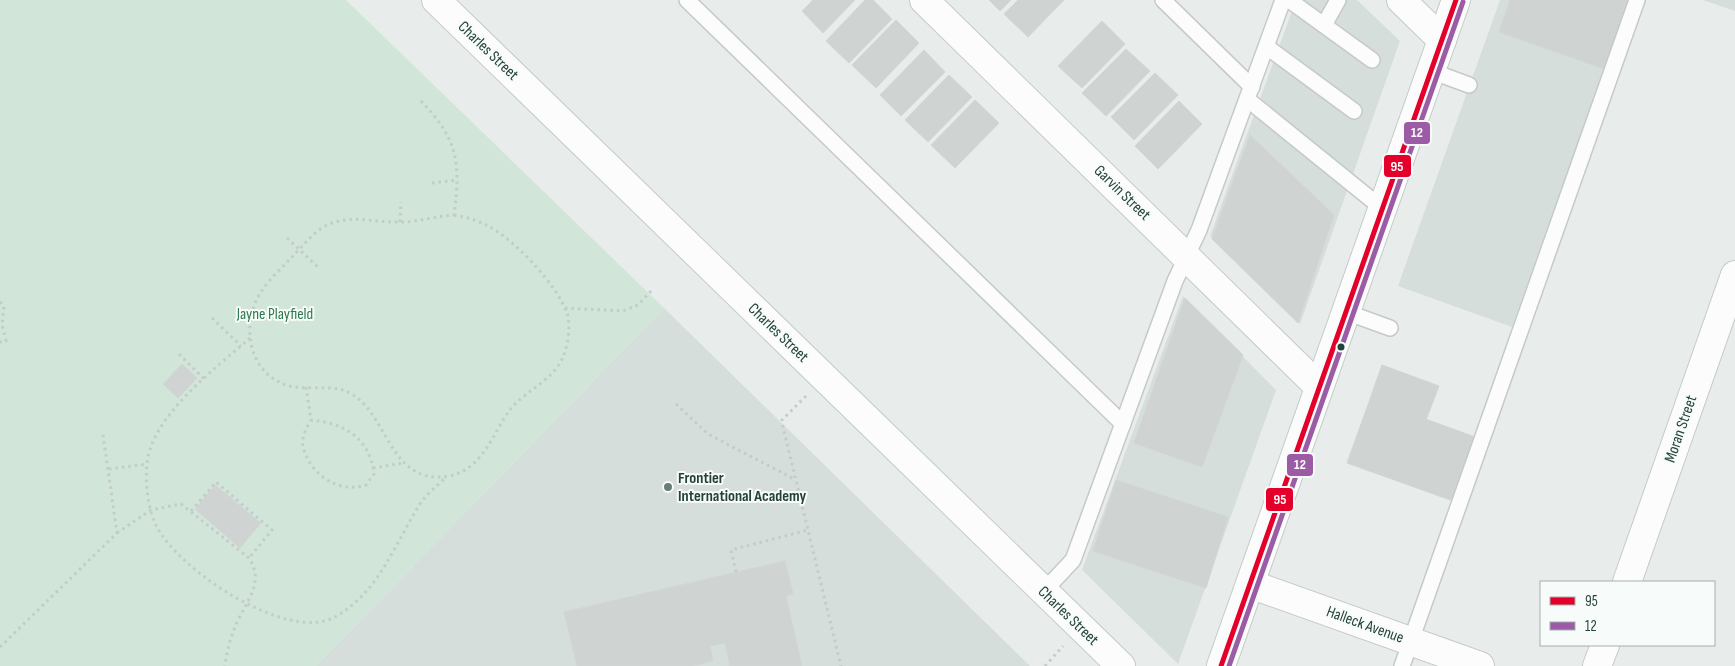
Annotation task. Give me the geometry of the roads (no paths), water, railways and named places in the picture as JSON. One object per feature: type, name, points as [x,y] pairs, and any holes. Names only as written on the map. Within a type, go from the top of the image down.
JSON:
[{"type":"street","name":"Charles Street","points":[[436,0],[1120,666]]},
{"type":"street","name":"Garvin Street","points":[[924,0],[1319,387]]},
{"type":"street","points":[[1401,0],[1442,40]]},
{"type":"street","points":[[1221,666],[1456,0]]},
{"type":"street","name":"Moran Street","points":[[1627,581],[1735,275]]},
{"type":"street","name":"Halleck Avenue","points":[[1250,584],[1407,654],[1480,666]]},
{"type":"street","points":[[1597,666],[1605,646]]},
{"type":"lane","points":[[687,0],[1123,424]]},
{"type":"lane","points":[[1163,0],[1249,93],[1382,209]]},
{"type":"lane","points":[[1043,592],[1073,560],[1174,281],[1199,230],[1267,47],[1282,0]]},
{"type":"lane","points":[[1288,0],[1372,60]]},
{"type":"lane","points":[[1324,25],[1338,0]]},
{"type":"lane","points":[[1407,654],[1637,0]]},
{"type":"lane","points":[[1267,47],[1354,111]]},
{"type":"lane","points":[[1431,71],[1469,85]]},
{"type":"lane","points":[[1346,312],[1390,328]]},
{"type":"place","name":"Frontier International Academy","points":[[668,487]]},
{"type":"park label","name":"Jayne Playfield","points":[[275,314]]}]
